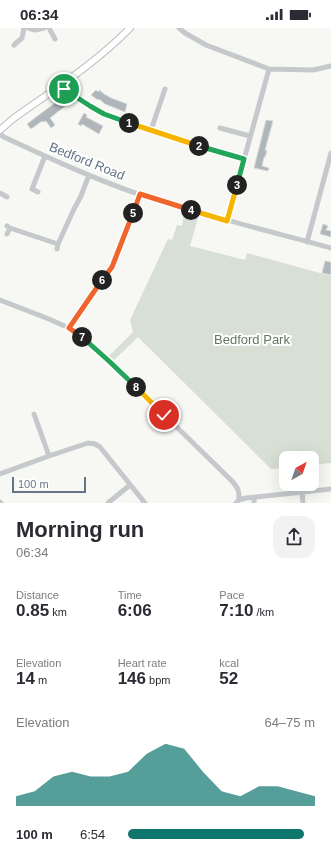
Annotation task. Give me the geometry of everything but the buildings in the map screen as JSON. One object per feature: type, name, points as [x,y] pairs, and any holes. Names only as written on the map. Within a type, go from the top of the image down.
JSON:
[{"type":"main road","points":[[0,130],[102,53],[130,28]]},
{"type":"street","points":[[14,45],[22,38],[24,28]]},
{"type":"street","points":[[28,28],[35,30],[44,28]]},
{"type":"street","points":[[49,28],[55,39]]},
{"type":"street","points":[[179,28],[206,45],[269,69],[313,70],[331,66]]},
{"type":"street","points":[[227,221],[269,69]]},
{"type":"street","points":[[60,85],[104,114],[186,142],[244,159]]},
{"type":"street","points":[[151,130],[165,89]]},
{"type":"street","points":[[220,128],[250,136]]},
{"type":"street","name":"Bedford Road","points":[[0,134],[89,175],[140,194],[227,221],[331,248]]},
{"type":"street","points":[[307,242],[331,153]]},
{"type":"street","points":[[38,192],[32,189],[46,156]]},
{"type":"street","points":[[7,234],[8,227],[58,247],[89,175]]},
{"type":"street","points":[[0,193],[7,197]]},
{"type":"street","points":[[69,328],[112,267],[140,194]]},
{"type":"street","points":[[0,300],[69,328],[87,341],[238,488],[238,501],[254,496],[331,489]]},
{"type":"street","points":[[34,414],[49,456]]},
{"type":"street","points":[[0,474],[49,456],[88,444],[95,444],[100,447],[145,503]]},
{"type":"street","points":[[108,503],[130,485]]},
{"type":"street","points":[[302,492],[303,503]]},
{"type":"street","points":[[254,496],[254,503]]},
{"type":"green space","name":"Bedford Park","points":[[184,213],[198,218],[190,246],[245,260],[247,253],[331,276],[331,463],[319,464],[319,451],[279,451],[279,468],[271,469],[138,337],[114,360],[109,356],[133,332],[130,320],[168,239],[172,240],[177,225],[182,226]]},
{"type":"route","points":[[64,89],[104,114],[186,142],[244,159],[227,221],[140,194],[112,267],[69,328],[87,341],[110,362],[164,415]]}]
